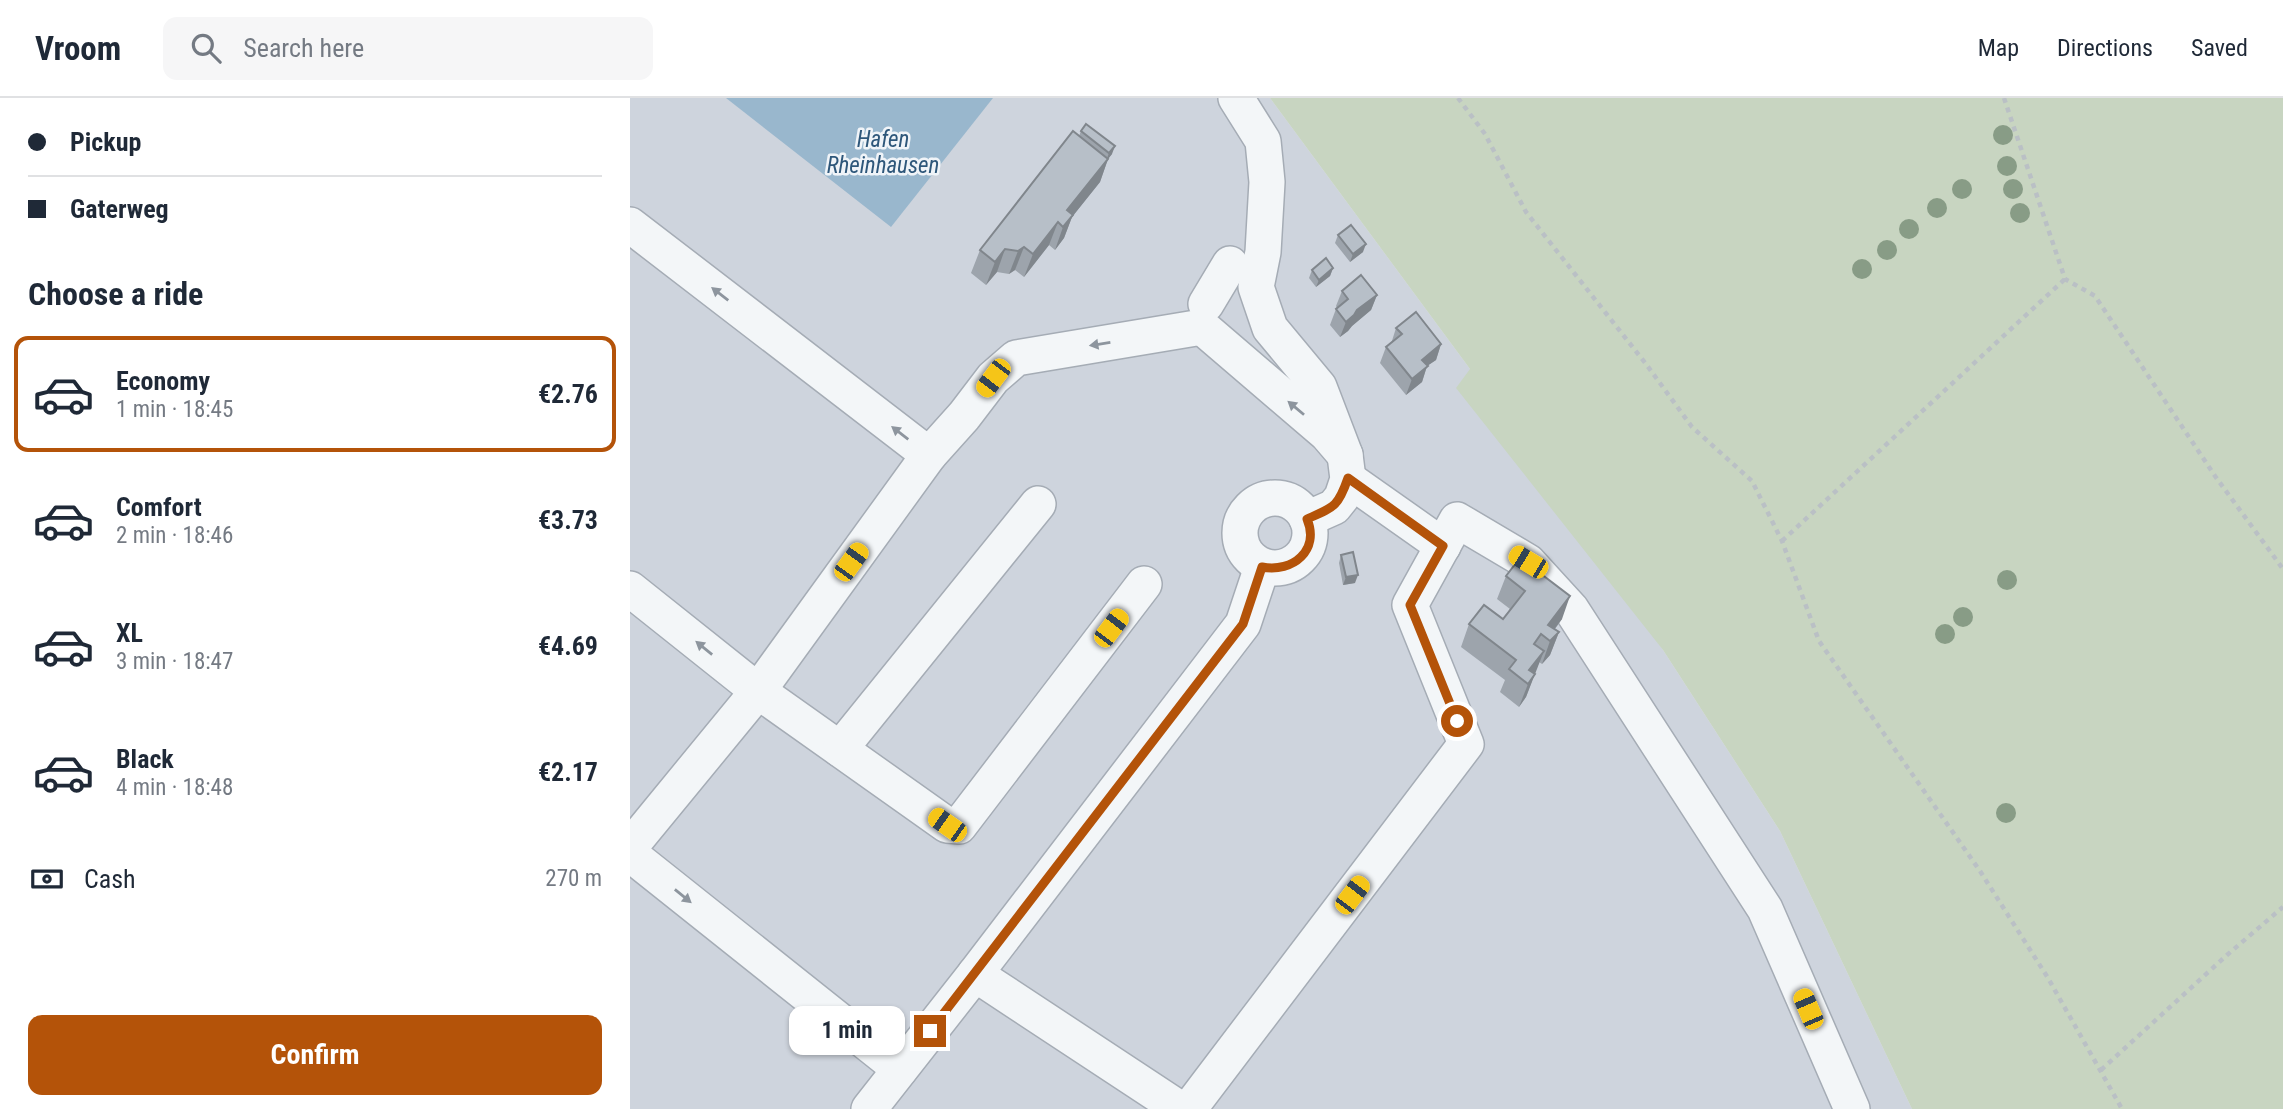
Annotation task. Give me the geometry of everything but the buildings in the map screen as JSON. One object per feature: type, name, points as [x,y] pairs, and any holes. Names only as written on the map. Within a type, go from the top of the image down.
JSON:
[{"type":"street","points":[[1236,98],[1263,141],[1267,182],[1263,252],[1256,288],[1270,328],[1319,387],[1347,467],[1342,497],[1334,507],[1307,519]]},
{"type":"street","points":[[630,225],[929,455]]},
{"type":"street","points":[[1206,303],[1230,264]]},
{"type":"street","points":[[630,847],[758,691],[929,455],[993,378],[1016,358],[1202,327],[1327,434],[1347,467],[1443,546]]},
{"type":"street","points":[[1265,499],[1287,500],[1297,505],[1307,519],[1310,535],[1308,545],[1295,563],[1285,568],[1273,569],[1262,567],[1245,554],[1240,543],[1241,521],[1255,504],[1265,499]]},
{"type":"street","points":[[840,749],[1038,504]]},
{"type":"street","points":[[1189,1109],[1466,744],[1410,605],[1457,520],[1528,562],[1571,609],[1765,909],[1852,1109]]},
{"type":"street","points":[[869,1109],[1243,624],[1262,567]]},
{"type":"street","points":[[630,589],[758,691],[947,825],[959,826],[1144,584]]},
{"type":"street","points":[[630,854],[900,1069]]},
{"type":"street","points":[[975,974],[1180,1109]]},
{"type":"path","points":[[1458,98],[1485,134],[1526,212],[1692,427],[1752,481],[1782,541],[1819,641],[1980,871],[2048,978],[2122,1109]]},
{"type":"path","points":[[2004,98],[2065,279],[2095,296],[2215,476],[2283,569]]},
{"type":"path","points":[[1782,541],[2065,279]]},
{"type":"path","points":[[2101,1070],[2283,907]]},
{"type":"shaded area","points":[[630,98],[1270,98],[1470,369],[1663,650],[1780,831],[1912,1109],[630,1109]]},
{"type":"green space","points":[[1270,98],[2283,98],[2283,1109],[1912,1109],[1780,831],[1663,650],[1456,388],[1470,369]]},
{"type":"water","name":"Hafen Rheinhausen","points":[[726,98],[993,98],[891,227]]},
{"type":"route","points":[[930,1031],[1243,624],[1262,567],[1285,568],[1303,555],[1310,535],[1307,519],[1334,507],[1342,497],[1348,478],[1443,546],[1410,605],[1457,721]]}]
